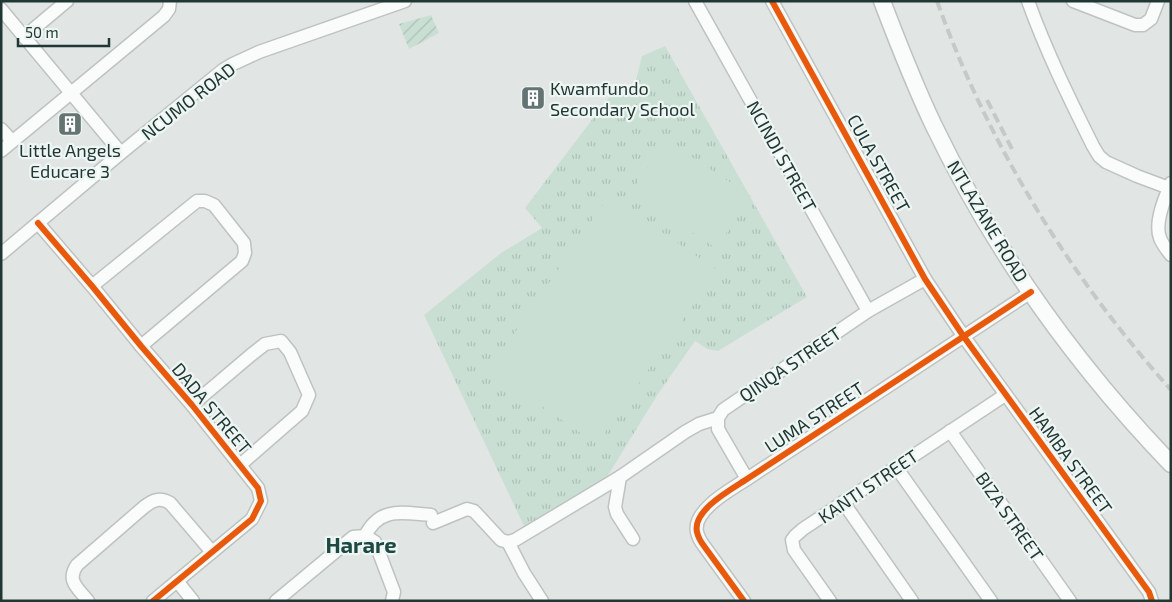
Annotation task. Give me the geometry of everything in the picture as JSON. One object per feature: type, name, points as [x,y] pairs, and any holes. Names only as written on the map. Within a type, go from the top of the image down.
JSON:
[{"type":"street","points":[[24,37],[67,1]]},
{"type":"street","points":[[1,151],[164,16],[169,9],[170,1]]},
{"type":"street","name":"NCUMO ROAD","points":[[1,254],[223,70],[259,52],[405,1]]},
{"type":"street","name":"NCINDI STREET","points":[[695,1],[868,311]]},
{"type":"street","name":"CULA STREET","points":[[772,1],[925,279],[964,337]]},
{"type":"street","name":"NTLAZANE ROAD","points":[[882,1],[921,98],[960,177],[990,230],[1062,337],[1138,429],[1171,464]]},
{"type":"street","points":[[1028,1],[1056,71],[1099,156],[1119,169],[1170,186],[1160,215],[1158,230],[1160,239],[1171,255]]},
{"type":"street","points":[[1073,1],[1135,25],[1143,25],[1151,19],[1158,1]]},
{"type":"street","points":[[1,9],[121,154]]},
{"type":"street","points":[[1,129],[12,142]]},
{"type":"street","points":[[92,286],[197,201],[205,200],[214,205],[244,243],[245,253],[242,261],[140,346]]},
{"type":"street","name":"DADA STREET","points":[[38,223],[140,346],[192,404],[258,488],[261,501],[252,519],[153,601]]},
{"type":"street","name":"QINQA STREET","points":[[718,418],[723,410],[868,311],[925,279]]},
{"type":"street","name":"LUMA STREET","points":[[744,601],[696,532],[696,526],[701,516],[712,503],[1031,292]]},
{"type":"street","name":"HAMBA STREET","points":[[964,337],[1149,592],[1152,601]]},
{"type":"street","points":[[192,404],[265,344],[281,341],[290,352],[309,395],[302,411],[240,465]]},
{"type":"street","name":"KANTI STREET","points":[[830,601],[794,550],[792,540],[795,536],[1005,395]]},
{"type":"street","points":[[365,536],[369,527],[382,517],[393,512],[432,519],[467,509],[474,511],[502,540],[508,542],[515,540],[620,477],[685,432],[699,424],[718,418],[718,429],[747,479]]},
{"type":"street","name":"BIZA STREET","points":[[950,431],[1070,601]]},
{"type":"street","points":[[896,467],[991,601]]},
{"type":"street","points":[[620,477],[615,507],[617,514],[633,539]]},
{"type":"street","points":[[88,601],[73,581],[72,573],[74,569],[84,558],[144,507],[158,499],[170,503],[212,552]]},
{"type":"street","points":[[843,502],[912,601]]},
{"type":"street","points":[[276,601],[352,537],[365,536],[375,542],[394,592],[392,601]]},
{"type":"street","points":[[508,542],[524,573],[542,601]]},
{"type":"street","points":[[177,582],[193,601]]},
{"type":"green space","points":[[431,15],[439,33],[409,49],[399,24]]},
{"type":"green space","points":[[665,46],[807,297],[718,351],[707,349],[695,341],[658,394],[607,477],[524,526],[424,315],[501,253],[542,228],[525,208],[610,96],[632,96],[642,56]]},
{"type":"green space","points":[[666,140],[751,196],[716,248],[631,192]]},
{"type":"green space","points":[[609,196],[717,270],[597,444],[489,370]]},
{"type":"railway","points":[[937,1],[981,106],[1035,207],[1099,302],[1171,390]]},
{"type":"railway","points":[[987,100],[1013,151]]},
{"type":"cycle path","points":[[772,1],[925,279],[964,337],[1149,592],[1152,601]]},
{"type":"cycle path","points":[[38,223],[192,405],[258,488],[261,501],[252,519],[153,601]]},
{"type":"cycle path","points":[[744,601],[698,536],[697,524],[707,508],[732,488],[1031,292]]},
{"type":"place","name":"Kwamfundo Secondary School","points":[[533,98]]},
{"type":"place","name":"Little Angels Educare 3","points":[[70,124]]},
{"type":"district","name":"Harare","points":[[361,544]]}]
